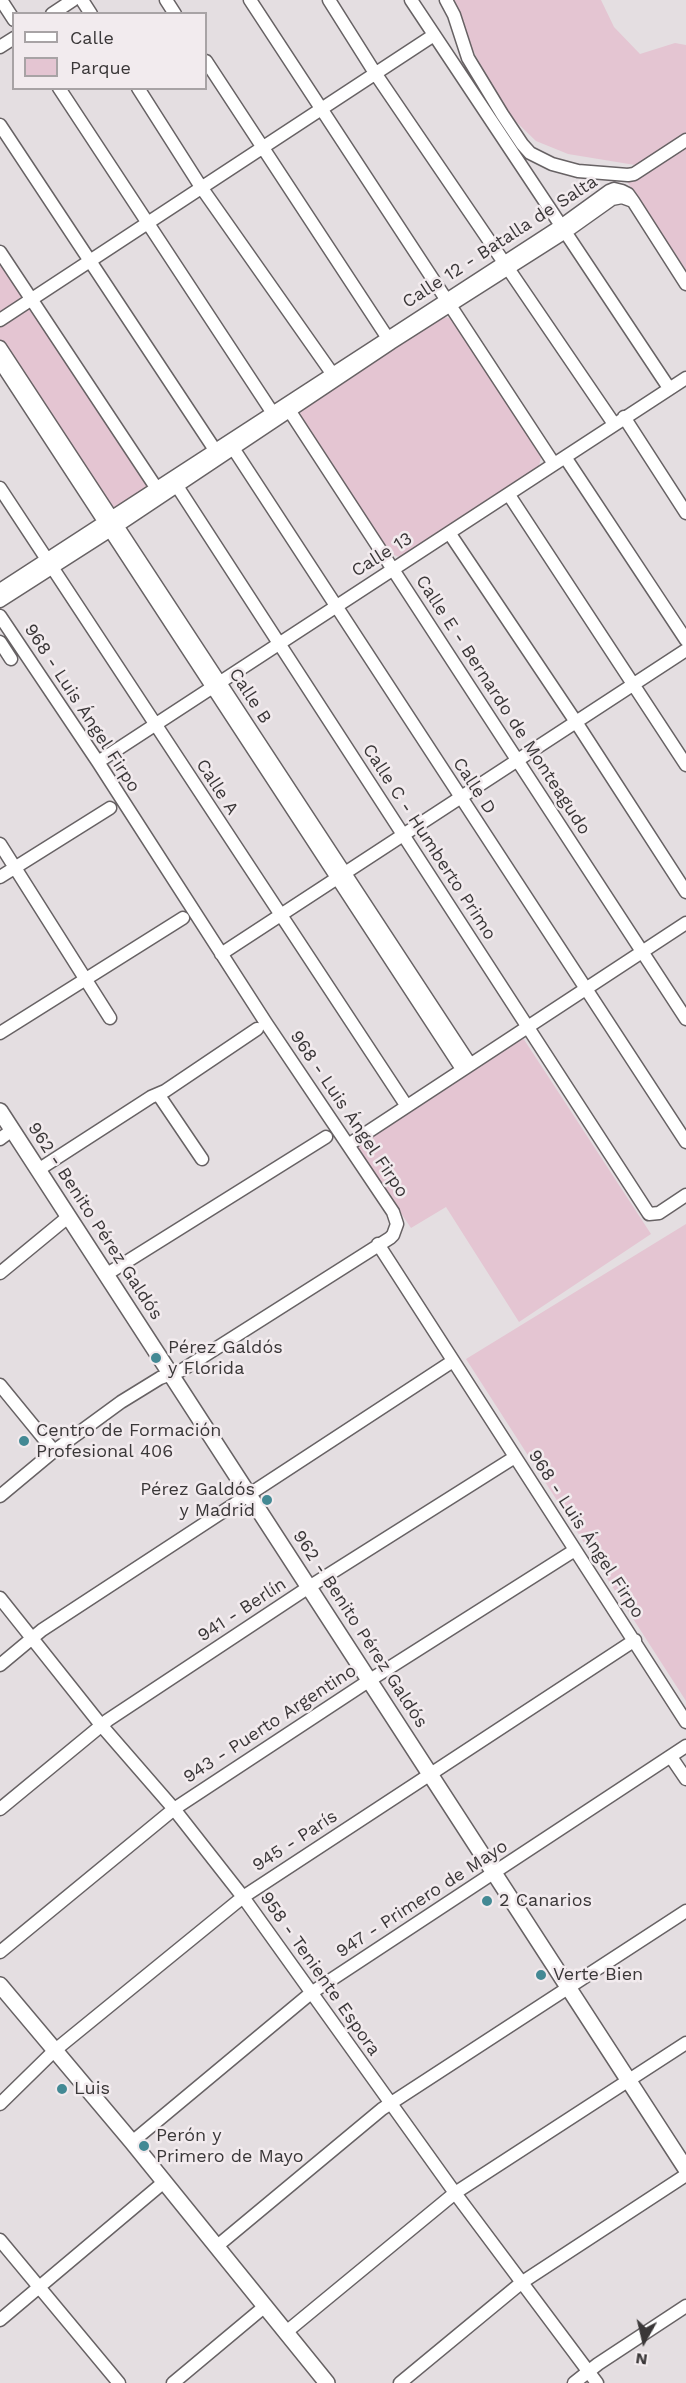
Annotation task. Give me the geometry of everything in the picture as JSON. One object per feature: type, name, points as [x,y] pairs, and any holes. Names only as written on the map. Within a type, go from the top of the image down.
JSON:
[{"type":"main road","name":"962 - Benito Pérez Galdós","points":[[0,1111],[6,1134],[38,1170],[686,2169]]},
{"type":"main road","points":[[0,1985],[132,2142],[327,2383]]},
{"type":"street","points":[[1,0],[12,17]]},
{"type":"street","points":[[55,12],[73,0]]},
{"type":"street","points":[[250,0],[554,464]]},
{"type":"street","points":[[329,0],[375,73],[507,264],[686,513]]},
{"type":"street","points":[[411,0],[669,388]]},
{"type":"street","points":[[446,0],[454,15],[468,58],[497,106],[530,153],[552,164],[578,171],[628,175],[634,174],[686,140]]},
{"type":"street","points":[[0,320],[434,35]]},
{"type":"street","points":[[207,63],[389,340]]},
{"type":"street","points":[[59,90],[275,415]]},
{"type":"street","points":[[139,90],[201,187],[335,377]]},
{"type":"street","points":[[0,125],[217,453]]},
{"type":"street","name":"Calle 12 - Batalla de Salta","points":[[159,492],[177,486],[217,453],[233,448],[275,415],[289,410],[389,340],[564,228],[614,189],[628,194],[686,284]]},
{"type":"street","points":[[0,252],[159,492]]},
{"type":"street","name":"Calle B","points":[[0,347],[111,524],[466,1066]]},
{"type":"street","name":"Calle B","points":[[0,362],[111,524]]},
{"type":"street","name":"Calle 12 - Batalla de Salta","points":[[50,564],[335,377]]},
{"type":"street","name":"Calle 13","points":[[98,762],[335,606],[450,534],[669,388],[685,382]]},
{"type":"street","name":"Calle E - Bernardo de Monteagudo","points":[[289,410],[686,1019]]},
{"type":"street","name":"Calle D","points":[[233,448],[686,1142]]},
{"type":"street","points":[[565,457],[686,640]]},
{"type":"street","name":"Calle C - Humberto Primo","points":[[177,486],[647,1211],[654,1214],[686,1195]]},
{"type":"street","name":"Calle A","points":[[0,488],[406,1105]]},
{"type":"street","points":[[509,495],[686,765]]},
{"type":"street","points":[[450,534],[686,892]]},
{"type":"street","points":[[0,590],[50,564]]},
{"type":"street","points":[[0,601],[50,564]]},
{"type":"street","name":"968 - Luis Ángel Firpo","points":[[0,616],[396,1217],[397,1224],[393,1235],[378,1244],[686,1722]]},
{"type":"street","points":[[0,642],[8,661]]},
{"type":"street","points":[[221,954],[686,650]]},
{"type":"street","points":[[0,877],[110,808]]},
{"type":"street","points":[[0,844],[110,1018]]},
{"type":"street","points":[[0,1033],[183,918]]},
{"type":"street","points":[[348,1145],[686,923]]},
{"type":"street","points":[[38,1170],[257,1029]]},
{"type":"street","points":[[158,1094],[202,1159]]},
{"type":"street","points":[[106,1274],[326,1137]]},
{"type":"street","points":[[0,1273],[68,1217]]},
{"type":"street","points":[[0,1496],[54,1451],[130,1396],[182,1370],[378,1244]]},
{"type":"street","points":[[0,1665],[32,1638],[248,1493],[453,1361]]},
{"type":"street","points":[[0,1385],[54,1451]]},
{"type":"street","name":"941 - Berlín","points":[[0,1809],[101,1725],[309,1587],[515,1457]]},
{"type":"street","name":"943 - Puerto Argentino","points":[[0,1952],[174,1809],[370,1680],[575,1550]]},
{"type":"street","name":"958 - Teniente Espora","points":[[0,1598],[101,1725],[174,1809],[243,1897],[390,2104],[597,2383]]},
{"type":"street","name":"945 - París","points":[[0,2104],[54,2051],[243,1897],[635,1640]]},
{"type":"street","name":"947 - Primero de Mayo","points":[[132,2142],[311,1993],[686,1746]]},
{"type":"street","points":[[671,1757],[686,1779]]},
{"type":"street","points":[[216,2247],[390,2104],[686,1911]]},
{"type":"street","points":[[285,2333],[455,2193],[686,2043]]},
{"type":"street","points":[[400,2383],[521,2283],[686,2175]]},
{"type":"street","points":[[0,2320],[164,2182]]},
{"type":"street","points":[[0,2240],[118,2383]]},
{"type":"street","points":[[574,2383],[686,2306]]},
{"type":"street","points":[[173,2383],[264,2307]]},
{"type":"green space","points":[[451,0],[601,0],[614,27],[640,54],[675,43],[686,45],[686,270],[626,180],[634,174],[646,175],[661,152],[635,165],[568,154],[536,141],[506,112],[469,43]]},
{"type":"green space","points":[[0,252],[157,489],[112,518],[0,347]]},
{"type":"green space","points":[[443,317],[451,318],[541,457],[539,466],[399,557],[389,553],[300,417],[301,409]]},
{"type":"green space","points":[[523,1038],[651,1234],[519,1322],[446,1207],[411,1228],[355,1145]]},
{"type":"green space","points":[[686,1224],[686,1701],[466,1359]]},
{"type":"place","name":"Pérez Galdós y Florida","points":[[156,1358]]},
{"type":"place","name":"Centro de Formación Profesional 406","points":[[24,1441]]},
{"type":"place","name":"Pérez Galdós y Madrid","points":[[267,1500]]},
{"type":"place","name":"2 Canarios","points":[[487,1901]]},
{"type":"place","name":"Verte Bien","points":[[541,1975]]},
{"type":"place","name":"Luis","points":[[62,2089]]},
{"type":"place","name":"Perón y Primero de Mayo","points":[[144,2146]]}]
